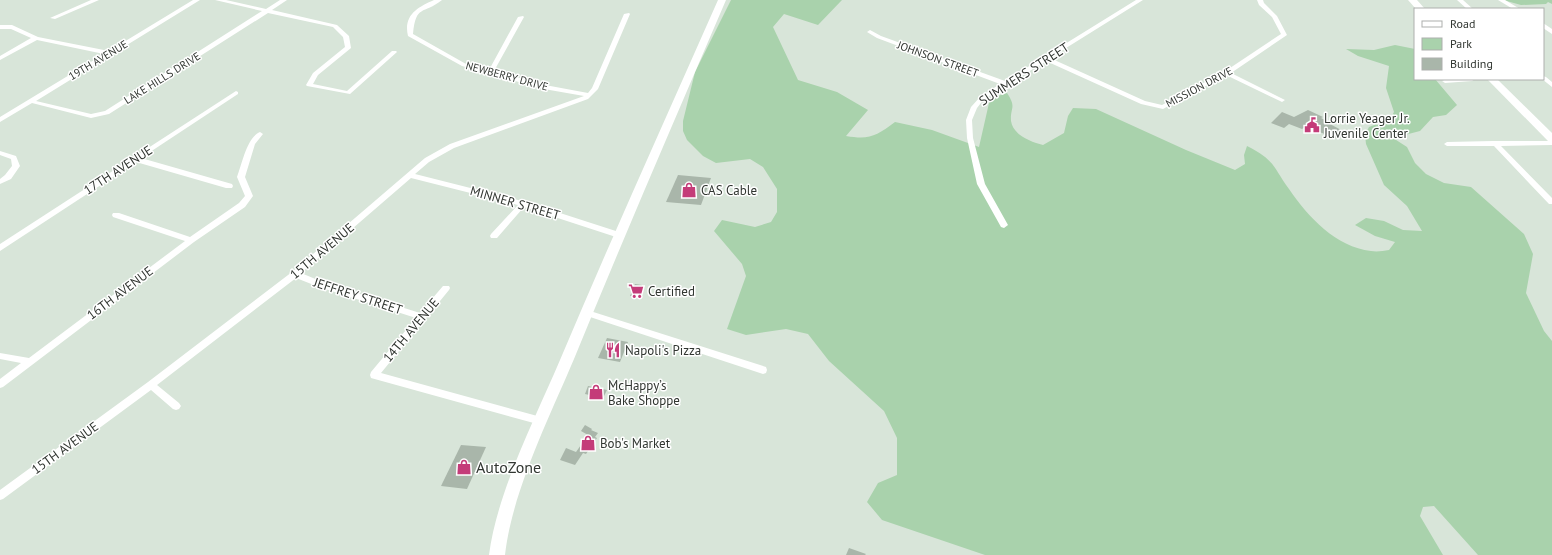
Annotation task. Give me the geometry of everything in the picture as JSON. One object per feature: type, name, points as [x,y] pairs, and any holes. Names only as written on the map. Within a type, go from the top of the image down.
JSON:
[{"type":"main road","points":[[497,555],[499,538],[519,473],[619,235],[722,0]]},
{"type":"main road","points":[[1412,0],[1420,8]]},
{"type":"main road","points":[[1493,80],[1552,138]]},
{"type":"street","points":[[53,18],[96,0]]},
{"type":"street","name":"19TH AVENUE","points":[[0,120],[197,0]]},
{"type":"street","points":[[218,0],[335,26],[346,36],[348,48],[315,74],[309,85],[348,93],[394,52]]},
{"type":"street","name":"LAKE HILLS DRIVE","points":[[30,101],[91,116],[108,113],[284,0]]},
{"type":"street","name":"NEWBERRY DRIVE","points":[[439,0],[417,11],[412,17],[410,35],[464,65],[544,87],[589,94]]},
{"type":"street","name":"SUMMERS STREET","points":[[1004,225],[981,184],[970,138],[969,120],[974,107],[982,98],[1140,0]]},
{"type":"street","name":"MISSION DRIVE","points":[[1047,59],[1144,103],[1163,107],[1226,73],[1284,35],[1274,16],[1261,4],[1260,0]]},
{"type":"street","points":[[1460,0],[1469,8]]},
{"type":"street","points":[[1501,0],[1515,8]]},
{"type":"street","name":"15TH AVENUE","points":[[0,496],[151,384],[295,274],[428,160],[452,146],[586,98],[595,89],[627,14]]},
{"type":"street","points":[[491,72],[522,17]]},
{"type":"street","points":[[1544,26],[1552,32]]},
{"type":"street","points":[[0,27],[12,27],[36,38],[109,54]]},
{"type":"street","name":"JOHNSON STREET","points":[[870,32],[879,37],[1006,84]]},
{"type":"street","points":[[0,58],[36,38]]},
{"type":"street","points":[[1226,73],[1282,100]]},
{"type":"street","points":[[1546,77],[1552,85]]},
{"type":"street","points":[[1446,81],[1459,80]]},
{"type":"street","name":"17TH AVENUE","points":[[0,248],[236,93]]},
{"type":"street","name":"16TH AVENUE","points":[[0,384],[28,361],[191,240],[242,205],[249,196],[242,177],[252,144],[260,134]]},
{"type":"street","points":[[1447,144],[1552,142]]},
{"type":"street","points":[[1495,143],[1552,202]]},
{"type":"street","points":[[0,153],[14,158],[16,166],[8,177],[0,182]]},
{"type":"street","points":[[135,159],[229,186]]},
{"type":"street","name":"MINNER STREET","points":[[410,175],[523,204],[619,235]]},
{"type":"street","points":[[494,236],[523,204]]},
{"type":"street","points":[[116,215],[191,240]]},
{"type":"street","name":"JEFFREY STREET","points":[[295,274],[422,317]]},
{"type":"street","name":"14TH AVENUE","points":[[446,288],[374,375],[541,421]]},
{"type":"street","points":[[587,313],[763,370]]},
{"type":"street","points":[[0,356],[28,361]]},
{"type":"street","points":[[151,384],[176,406]]},
{"type":"green space","points":[[731,0],[842,0],[818,25],[784,14],[773,27],[798,80],[837,92],[868,110],[846,136],[872,136],[883,131],[895,122],[932,130],[979,147],[989,103],[995,97],[1007,93],[1012,102],[1012,126],[1023,137],[1043,145],[1064,133],[1068,116],[1073,108],[1096,109],[1186,150],[1235,170],[1245,164],[1244,155],[1247,146],[1269,160],[1297,200],[1324,229],[1346,244],[1358,248],[1380,251],[1389,250],[1395,242],[1375,236],[1355,225],[1366,218],[1384,221],[1403,230],[1422,231],[1407,206],[1384,185],[1366,144],[1365,135],[1369,127],[1390,119],[1394,112],[1386,88],[1389,66],[1358,56],[1346,49],[1374,50],[1395,45],[1414,49],[1414,80],[1436,80],[1457,105],[1446,115],[1433,117],[1420,131],[1393,138],[1407,147],[1415,163],[1426,174],[1444,183],[1471,187],[1524,234],[1533,254],[1526,293],[1544,331],[1552,341],[1552,555],[1478,555],[1434,506],[1423,507],[1420,516],[1443,555],[985,555],[882,520],[867,502],[878,483],[897,475],[897,438],[884,411],[829,361],[808,334],[786,329],[746,335],[727,329],[746,276],[742,264],[714,231],[722,220],[755,227],[771,222],[777,212],[777,189],[763,167],[750,159],[716,163],[703,156],[687,140],[683,131],[683,121],[695,72]]},
{"type":"green space","points":[[1503,0],[1552,0],[1552,4],[1548,2],[1546,4],[1521,5]]},
{"type":"building","name":"Lorrie Yeager Jr. Juvenile Center","points":[[1308,110],[1323,117],[1321,118],[1345,132],[1337,139],[1317,131],[1316,132],[1306,126],[1302,129],[1289,124],[1284,128],[1271,123],[1282,112],[1294,117]]},
{"type":"building","name":"CAS Cable","points":[[678,175],[711,178],[701,205],[666,202]]},
{"type":"building","name":"Certified","points":[[635,284],[642,285],[637,297],[630,296]]},
{"type":"building","name":"Napoli's Pizza","points":[[607,338],[628,342],[620,362],[598,358]]},
{"type":"building","name":"McHappy’s Bake Shoppe","points":[[588,386],[607,390],[603,398],[585,394]]},
{"type":"building","name":"Bob's Market","points":[[585,425],[598,433],[595,437],[597,438],[586,454],[583,453],[575,465],[560,460],[566,448],[576,452],[588,435],[581,431]]},
{"type":"building","name":"AutoZone","points":[[461,445],[486,447],[467,489],[441,486]]},
{"type":"building","points":[[849,548],[866,554],[846,555]]},
{"type":"place","name":"Lorrie Yeager Jr. Juvenile Center","points":[[1312,125]]},
{"type":"place","name":"CAS Cable","points":[[689,190]]},
{"type":"place","name":"Certified","points":[[636,291]]},
{"type":"place","name":"Napoli's Pizza","points":[[613,350]]},
{"type":"place","name":"McHappy’s Bake Shoppe","points":[[596,392]]},
{"type":"place","name":"Bob's Market","points":[[588,443]]},
{"type":"place","name":"AutoZone","points":[[464,467]]}]
